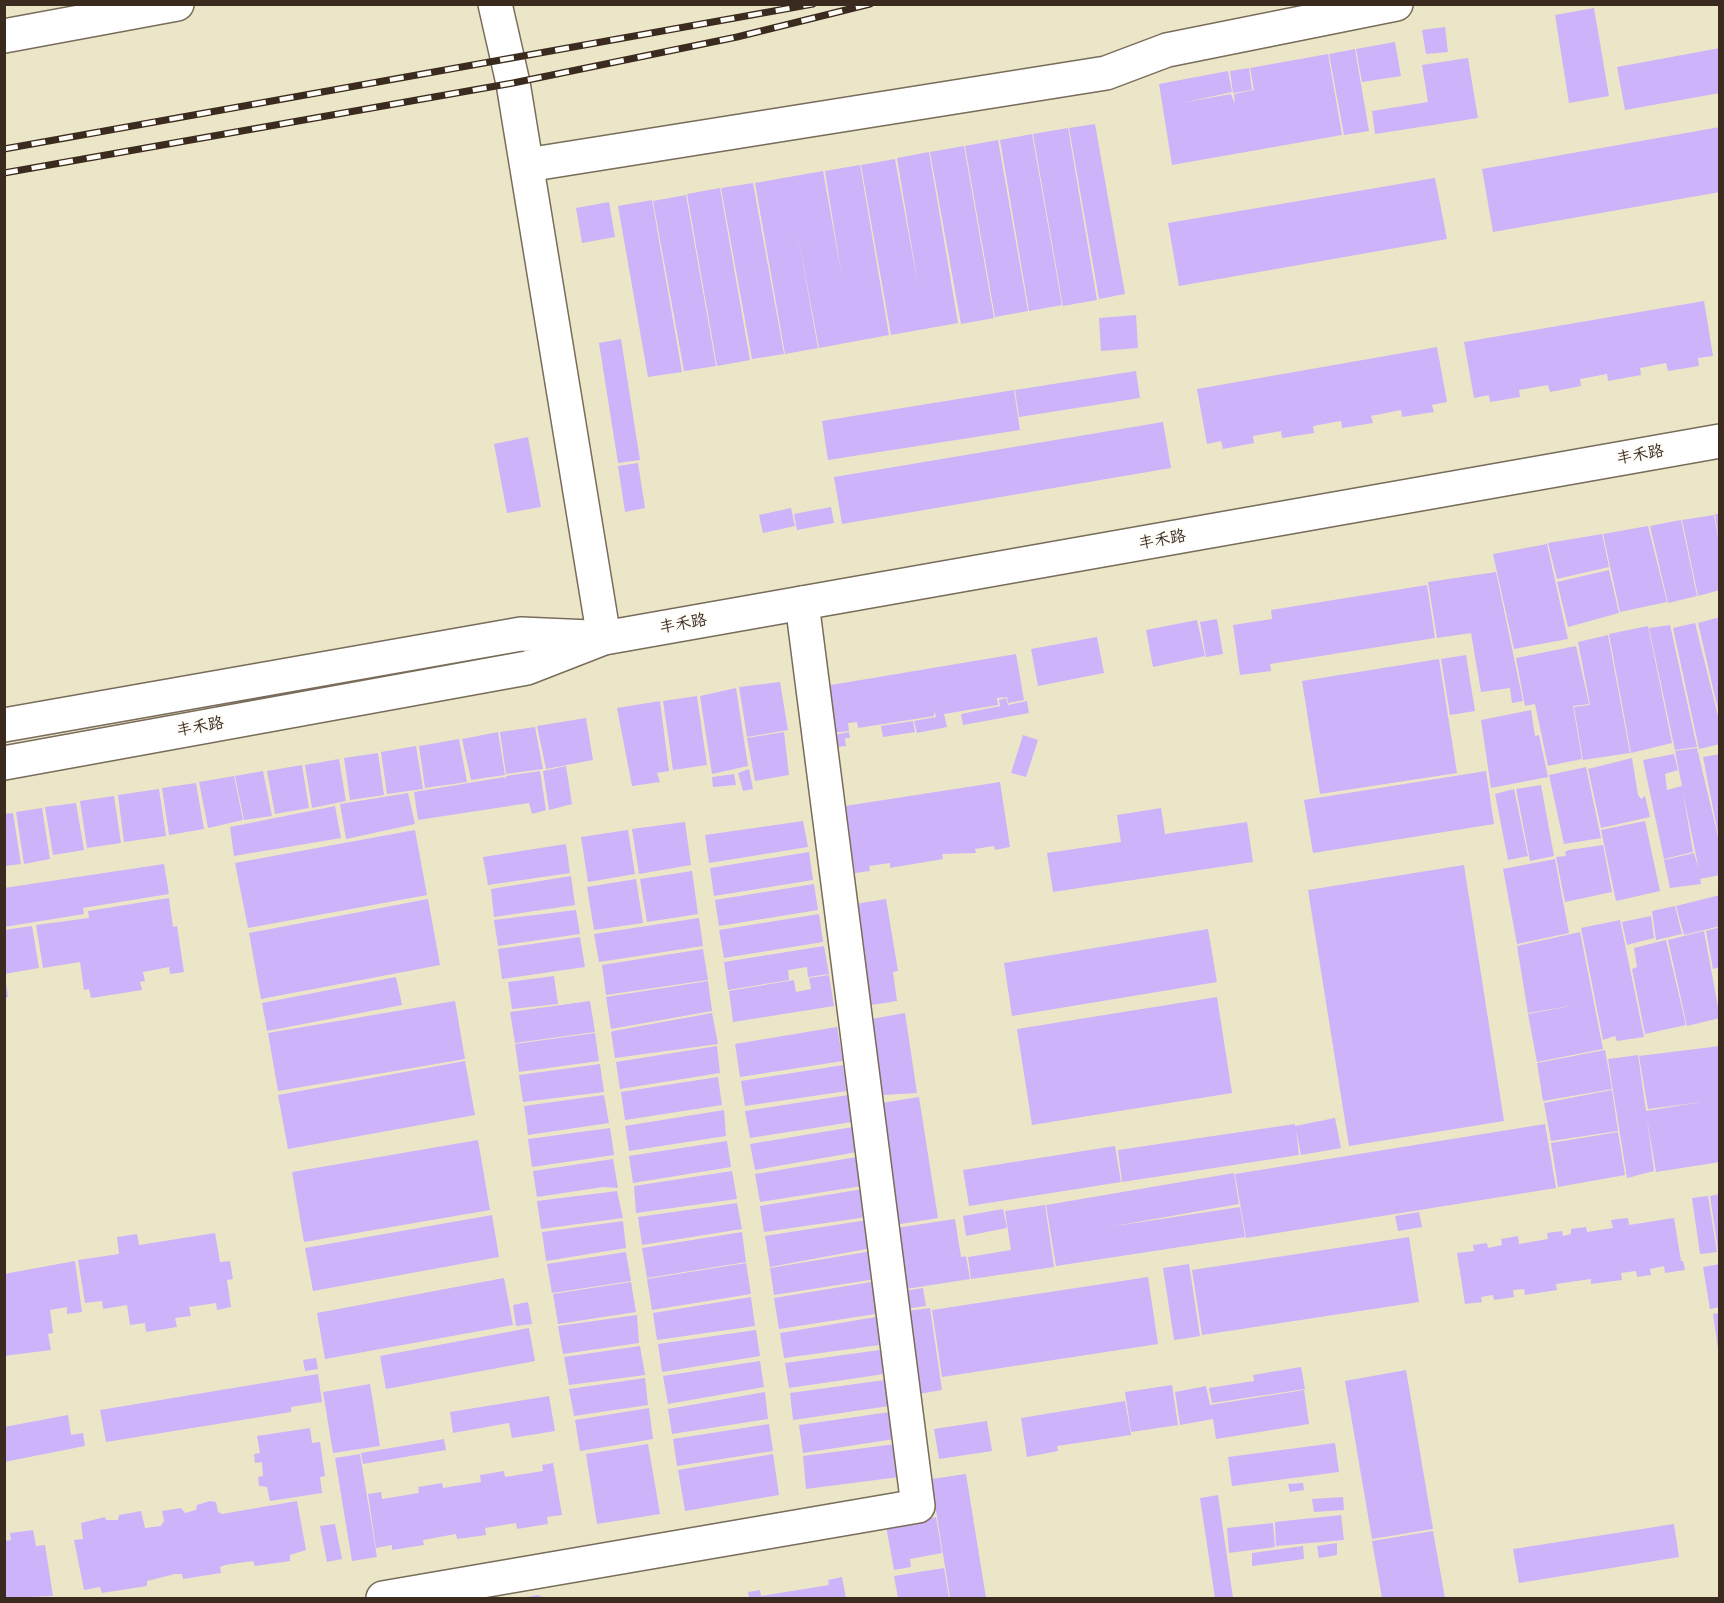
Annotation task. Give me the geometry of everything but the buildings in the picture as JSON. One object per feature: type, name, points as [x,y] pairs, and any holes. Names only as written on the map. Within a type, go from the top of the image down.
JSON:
[{"type":"main road","points":[[4,36],[177,4]]},
{"type":"main road","points":[[495,4],[513,83],[604,638]]},
{"type":"main road","points":[[526,165],[1106,73],[1167,50],[1396,4]]},
{"type":"main road","name":"丰禾路","points":[[4,763],[527,668],[604,638],[1719,441]]},
{"type":"main road","points":[[383,1599],[918,1506],[801,603]]},
{"type":"main road","name":"丰禾路","points":[[4,725],[521,634],[604,638]]},
{"type":"railway","points":[[4,149],[813,4]]},
{"type":"railway","points":[[4,173],[513,83],[737,37],[870,4]]}]
